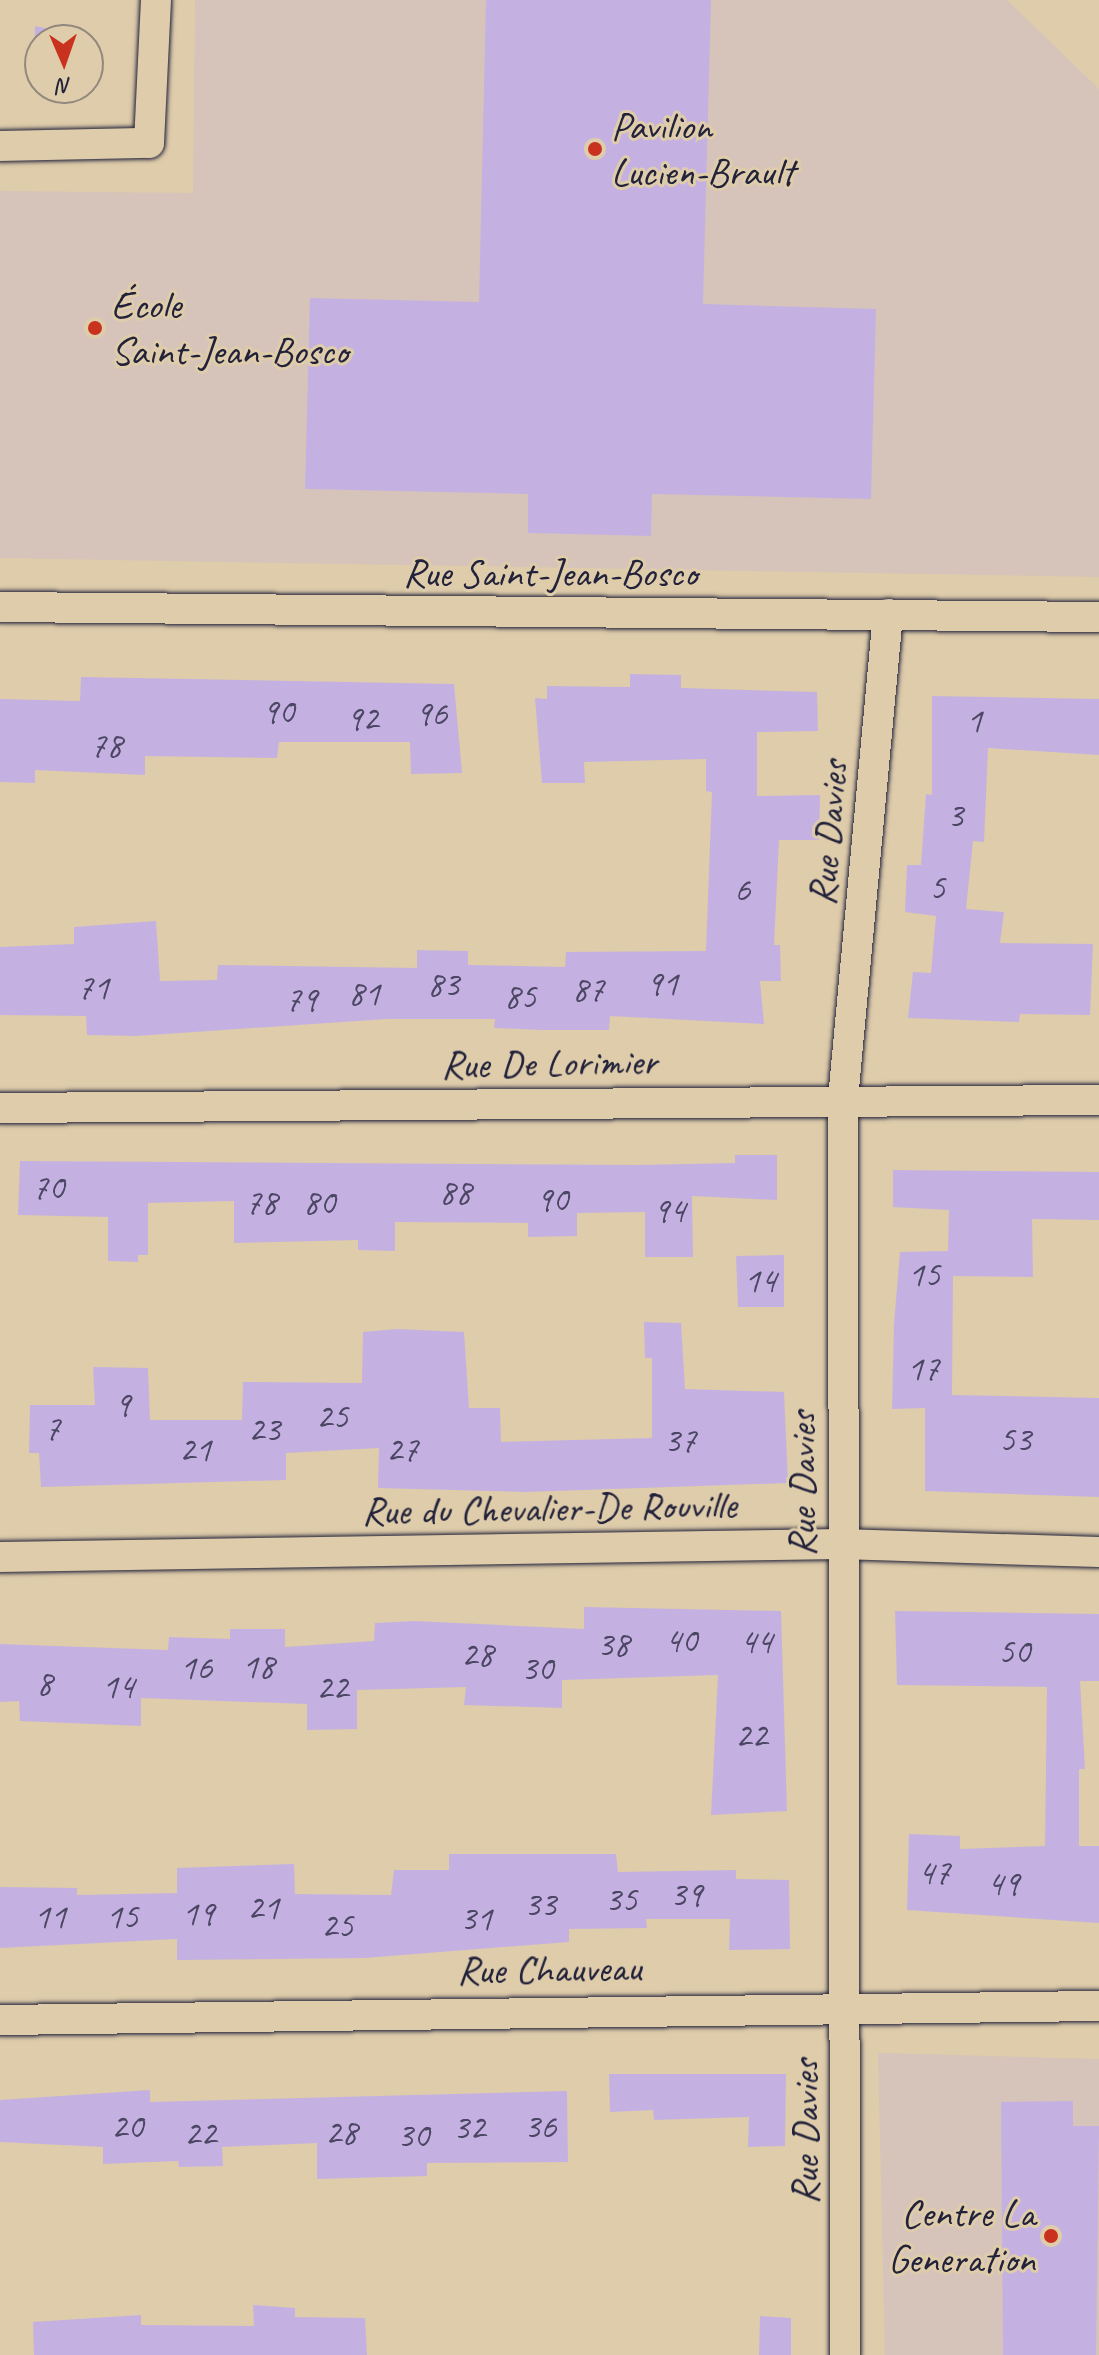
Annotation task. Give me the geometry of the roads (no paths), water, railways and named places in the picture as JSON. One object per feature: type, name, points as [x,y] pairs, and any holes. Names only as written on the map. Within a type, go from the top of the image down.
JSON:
[{"type":"street","points":[[0,146],[149,143],[156,0]]},
{"type":"street","name":"Rue Saint-Jean-Bosco","points":[[0,607],[1099,617]]},
{"type":"street","name":"Rue Davies","points":[[845,2355],[841,1544],[843,1099],[888,614]]},
{"type":"street","name":"Rue De Lorimier","points":[[0,1108],[843,1099],[1099,1100]]},
{"type":"street","name":"Rue du Chevalier-De Rouville","points":[[0,1557],[841,1544],[1099,1552]]},
{"type":"street","name":"Rue Chauveau","points":[[0,2020],[845,2004],[1099,2006]]},
{"type":"place","name":"Pavilion Lucien-Brault","points":[[595,149]]},
{"type":"place","name":"École Saint-Jean-Bosco","points":[[95,328]]},
{"type":"place","name":"Centre La Generation","points":[[1051,2236]]}]
